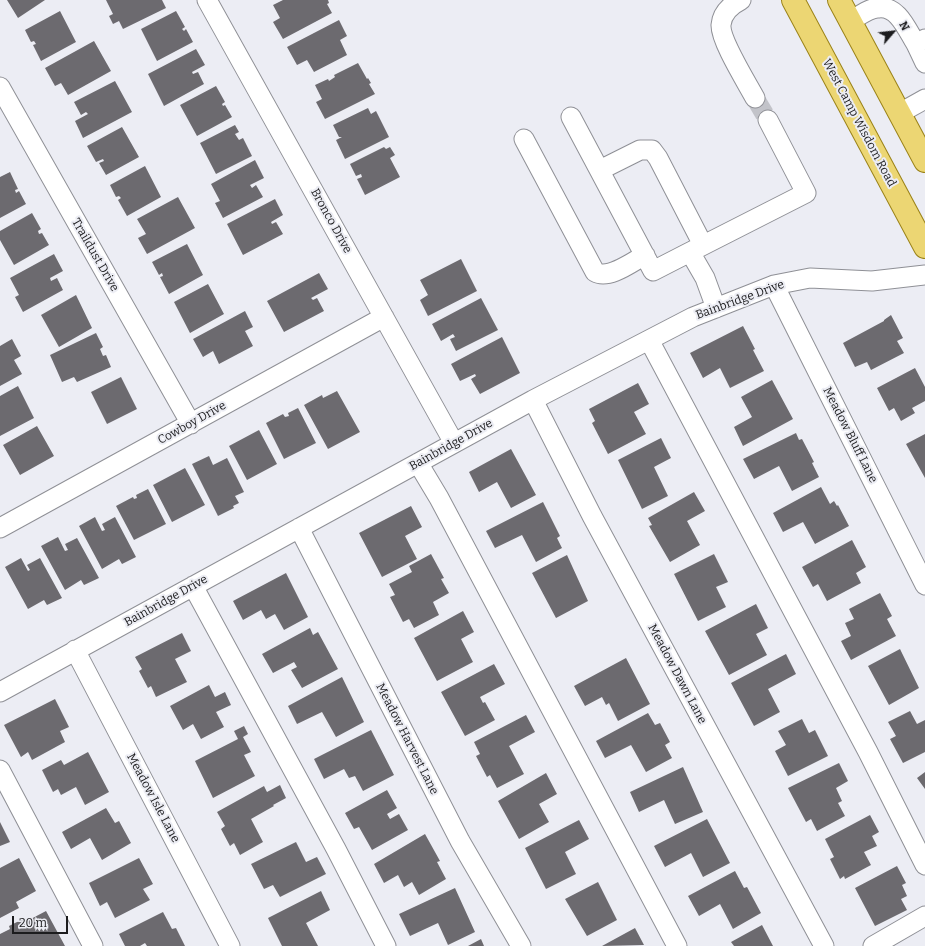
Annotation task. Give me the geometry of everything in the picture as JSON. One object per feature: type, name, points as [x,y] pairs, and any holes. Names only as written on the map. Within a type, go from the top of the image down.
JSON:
[{"type":"main road","name":"West Camp Wisdom Road","points":[[793,0],[925,247]]},
{"type":"main road","points":[[839,0],[925,161]]},
{"type":"street","name":"Bronco Drive","points":[[207,0],[454,443]]},
{"type":"street","points":[[741,0],[728,9],[722,19],[722,32],[755,98]]},
{"type":"street","points":[[850,21],[877,8],[890,8],[899,16],[920,42],[925,63]]},
{"type":"street","name":"Traildust Drive","points":[[0,87],[191,424]]},
{"type":"street","points":[[900,113],[925,99]]},
{"type":"street","points":[[571,117],[653,271],[806,192],[768,120]]},
{"type":"street","points":[[524,139],[595,272],[600,275],[610,273],[645,255]]},
{"type":"street","points":[[600,170],[640,150],[652,150],[658,158],[697,249],[705,278],[716,308]]},
{"type":"street","name":"Bainbridge Drive","points":[[0,692],[533,400],[693,317],[774,285],[810,278],[872,281],[925,275]]},
{"type":"street","name":"Meadow Bluff Lane","points":[[774,285],[925,585]]},
{"type":"street","name":"Cowboy Drive","points":[[1,525],[191,424],[384,317]]},
{"type":"street","points":[[649,340],[868,752],[925,865]]},
{"type":"street","name":"Meadow Dawn Lane","points":[[533,400],[596,522],[824,946]]},
{"type":"street","points":[[418,463],[443,505],[677,946]]},
{"type":"street","name":"Meadow Harvest Lane","points":[[299,528],[460,841],[521,946]]},
{"type":"street","points":[[193,586],[336,849],[386,946]]},
{"type":"street","name":"Meadow Isle Lane","points":[[75,650],[230,946]]},
{"type":"street","points":[[0,770],[93,946]]},
{"type":"street","points":[[873,946],[900,940],[925,916]]},
{"type":"building","points":[[7,0],[45,0],[18,18]]},
{"type":"building","points":[[106,0],[162,0],[166,8],[123,29],[119,21],[113,24],[109,16],[113,14]]},
{"type":"building","points":[[283,0],[328,0],[329,3],[327,4],[332,13],[283,39],[273,22],[280,18],[273,5]]},
{"type":"building","points":[[60,11],[76,42],[41,61],[33,45],[36,44],[34,41],[31,42],[25,30]]},
{"type":"building","points":[[176,11],[185,27],[182,29],[184,31],[186,29],[193,42],[157,61],[141,29]]},
{"type":"building","points":[[339,20],[347,36],[340,40],[347,55],[314,72],[307,60],[297,65],[287,47]]},
{"type":"building","points":[[94,41],[111,71],[68,95],[61,83],[55,86],[45,68]]},
{"type":"building","points":[[196,49],[205,65],[192,72],[193,74],[198,72],[204,84],[164,106],[148,74]]},
{"type":"building","points":[[358,63],[371,83],[369,84],[375,94],[325,119],[316,102],[322,99],[315,85],[328,79],[329,81],[335,77],[334,75]]},
{"type":"building","points":[[115,81],[132,112],[83,138],[75,121],[88,114],[86,112],[81,115],[74,102]]},
{"type":"building","points":[[216,86],[225,102],[222,104],[223,106],[225,105],[232,117],[197,136],[180,105]]},
{"type":"building","points":[[368,108],[371,114],[376,111],[389,137],[345,159],[336,140],[342,137],[339,137],[333,125]]},
{"type":"building","points":[[235,125],[239,132],[235,134],[239,140],[243,138],[252,156],[216,174],[200,143]]},
{"type":"building","points":[[122,127],[139,157],[106,175],[99,163],[104,161],[103,159],[96,162],[87,146]]},
{"type":"building","points":[[384,147],[386,149],[390,147],[395,155],[390,158],[400,177],[365,195],[357,179],[362,177],[361,174],[356,176],[350,164]]},
{"type":"building","points":[[255,160],[264,178],[250,185],[252,188],[256,185],[263,197],[223,218],[215,203],[220,201],[211,184]]},
{"type":"building","points":[[145,166],[161,197],[127,216],[118,200],[121,198],[119,196],[116,197],[110,185]]},
{"type":"building","points":[[10,172],[18,189],[15,190],[16,193],[19,191],[26,204],[0,218],[0,177]]},
{"type":"building","points":[[178,197],[195,228],[147,254],[138,238],[146,234],[137,219]]},
{"type":"building","points":[[275,199],[283,215],[271,222],[272,224],[276,222],[283,234],[243,255],[227,224]]},
{"type":"building","points":[[32,213],[41,229],[38,231],[39,234],[42,233],[49,245],[14,265],[0,240],[0,231]]},
{"type":"building","points":[[187,244],[203,275],[169,294],[160,277],[163,276],[162,273],[159,275],[152,262]]},
{"type":"building","points":[[54,254],[63,271],[50,278],[51,281],[57,278],[63,290],[23,312],[15,297],[19,295],[10,278]]},
{"type":"building","points":[[461,259],[477,291],[428,316],[420,300],[428,295],[420,280]]},
{"type":"building","points":[[319,273],[328,289],[311,298],[313,300],[317,298],[324,311],[284,332],[267,301]]},
{"type":"building","points":[[208,284],[224,314],[190,333],[174,302]]},
{"type":"building","points":[[76,295],[92,328],[59,347],[41,315]]},
{"type":"building","points":[[481,298],[498,330],[456,351],[450,339],[455,337],[453,334],[441,341],[432,324]]},
{"type":"building","points":[[245,311],[253,327],[245,331],[253,346],[219,364],[213,351],[203,357],[193,339]]},
{"type":"building","points":[[891,315],[903,338],[897,341],[904,353],[871,370],[867,362],[855,367],[843,343],[884,321]]},
{"type":"building","points":[[743,326],[764,371],[730,388],[720,368],[703,378],[690,353]]},
{"type":"building","points":[[96,333],[103,347],[100,349],[103,356],[106,355],[111,367],[77,382],[74,377],[62,382],[50,355]]},
{"type":"building","points":[[502,337],[520,373],[480,394],[471,379],[476,376],[475,374],[460,381],[451,364]]},
{"type":"building","points":[[12,339],[21,356],[14,360],[22,374],[0,386],[0,346]]},
{"type":"building","points":[[915,368],[925,387],[925,401],[912,408],[915,413],[901,421],[894,408],[889,411],[877,388]]},
{"type":"building","points":[[121,377],[137,409],[107,424],[91,392]]},
{"type":"building","points":[[772,380],[793,419],[743,446],[734,427],[752,417],[741,397]]},
{"type":"building","points":[[638,383],[649,404],[634,412],[646,434],[608,454],[592,423],[595,421],[589,409]]},
{"type":"building","points":[[18,386],[34,418],[0,436],[0,396]]},
{"type":"building","points":[[337,391],[360,432],[328,449],[304,405],[322,395],[323,398]]},
{"type":"building","points":[[298,408],[316,443],[284,459],[266,423],[283,414],[285,417],[289,416],[288,413]]},
{"type":"building","points":[[37,426],[54,456],[20,475],[3,445]]},
{"type":"building","points":[[259,430],[277,464],[247,480],[229,446]]},
{"type":"building","points":[[796,433],[799,440],[802,439],[814,462],[812,463],[819,477],[792,491],[779,466],[754,479],[743,459]]},
{"type":"building","points":[[925,434],[925,478],[906,444]]},
{"type":"building","points":[[661,438],[671,458],[654,467],[668,496],[642,509],[618,460]]},
{"type":"building","points":[[511,449],[536,495],[511,508],[497,482],[479,492],[469,472]]},
{"type":"building","points":[[209,456],[213,465],[227,458],[244,492],[235,496],[239,503],[233,506],[234,508],[218,516],[192,464]]},
{"type":"building","points":[[185,468],[205,505],[172,522],[153,485]]},
{"type":"building","points":[[821,487],[830,504],[834,501],[837,506],[838,505],[849,526],[815,544],[803,522],[783,532],[773,513]]},
{"type":"building","points":[[148,489],[166,524],[134,540],[116,506],[133,497],[134,499],[137,498],[136,495]]},
{"type":"building","points":[[694,492],[705,511],[687,521],[700,545],[670,562],[649,526],[652,525],[648,518]]},
{"type":"building","points":[[543,502],[560,536],[557,538],[562,548],[536,562],[522,535],[495,548],[486,531]]},
{"type":"building","points":[[411,506],[422,527],[405,536],[417,559],[382,577],[359,533]]},
{"type":"building","points":[[95,517],[102,531],[105,530],[102,524],[115,517],[136,557],[122,564],[119,559],[102,569],[79,526]]},
{"type":"building","points":[[58,537],[65,551],[68,550],[65,544],[77,538],[99,578],[84,585],[81,580],[65,590],[41,546]]},
{"type":"building","points":[[852,540],[866,567],[856,573],[861,583],[827,601],[818,584],[813,587],[802,567]]},
{"type":"building","points":[[431,554],[444,578],[441,579],[449,593],[433,602],[439,615],[414,628],[409,619],[403,622],[390,597],[395,595],[389,584],[412,572],[409,566]]},
{"type":"building","points":[[714,554],[728,582],[716,587],[726,607],[698,621],[674,574]]},
{"type":"building","points":[[567,555],[588,601],[556,618],[532,573]]},
{"type":"building","points":[[21,558],[28,571],[30,570],[27,565],[40,558],[62,598],[47,605],[44,600],[28,609],[5,567]]},
{"type":"building","points":[[286,573],[308,617],[284,630],[275,614],[266,619],[261,610],[243,620],[233,601]]},
{"type":"building","points":[[880,593],[892,616],[887,619],[896,636],[851,660],[841,641],[851,636],[845,623],[854,619],[849,609]]},
{"type":"building","points":[[756,604],[768,628],[756,634],[767,655],[729,675],[705,631]]},
{"type":"building","points":[[463,611],[474,632],[461,639],[473,662],[437,681],[414,638]]},
{"type":"building","points":[[310,628],[313,635],[318,632],[338,669],[302,688],[291,670],[297,667],[294,662],[273,673],[262,654]]},
{"type":"building","points":[[182,633],[191,651],[175,659],[187,682],[156,697],[151,686],[148,688],[139,671],[142,669],[135,657]]},
{"type":"building","points":[[900,649],[919,688],[889,705],[868,666]]},
{"type":"building","points":[[786,654],[796,674],[768,689],[780,712],[754,726],[731,683]]},
{"type":"building","points":[[626,658],[650,704],[618,721],[609,703],[606,705],[602,697],[585,706],[574,686]]},
{"type":"building","points":[[494,664],[505,684],[480,697],[483,703],[485,702],[495,720],[465,736],[441,692]]},
{"type":"building","points":[[342,677],[364,722],[336,737],[322,712],[297,724],[288,706]]},
{"type":"building","points":[[209,685],[215,697],[225,692],[231,705],[216,712],[224,727],[201,739],[193,724],[183,730],[170,706]]},
{"type":"building","points":[[55,699],[69,727],[60,731],[65,742],[32,760],[28,752],[21,757],[4,725]]},
{"type":"building","points":[[910,711],[917,724],[925,720],[925,752],[903,763],[890,739],[896,736],[888,722]]},
{"type":"building","points":[[648,713],[655,725],[660,723],[670,742],[665,745],[672,758],[646,772],[631,745],[605,758],[596,741]]},
{"type":"building","points":[[526,715],[535,732],[509,746],[524,774],[497,788],[490,775],[487,777],[476,756],[480,754],[474,742]]},
{"type":"building","points":[[802,719],[809,733],[815,730],[828,756],[788,776],[775,751],[786,745],[778,731]]},
{"type":"building","points":[[244,726],[248,734],[243,737],[251,752],[244,755],[255,776],[213,798],[195,761],[238,739],[234,731]]},
{"type":"building","points":[[371,730],[394,775],[363,791],[355,776],[349,778],[344,769],[324,779],[314,759]]},
{"type":"building","points":[[88,752],[109,792],[85,805],[76,787],[61,795],[58,789],[53,792],[42,770],[61,760],[64,765]]},
{"type":"building","points":[[839,763],[848,781],[836,788],[842,801],[838,803],[845,816],[817,831],[811,819],[806,822],[788,788]]},
{"type":"building","points":[[683,767],[703,812],[675,824],[664,800],[639,812],[630,792]]},
{"type":"building","points":[[925,772],[925,789],[917,778]]},
{"type":"building","points":[[546,773],[557,794],[539,804],[549,822],[519,839],[498,801]]},
{"type":"building","points":[[280,785],[286,798],[251,819],[263,842],[240,855],[234,843],[230,846],[221,829],[225,826],[217,812],[264,786],[267,792]]},
{"type":"building","points":[[387,790],[397,808],[387,814],[390,819],[399,814],[408,830],[372,850],[359,827],[354,829],[345,813]]},
{"type":"building","points":[[106,808],[115,823],[119,821],[131,843],[102,860],[90,838],[71,849],[62,832]]},
{"type":"building","points":[[870,815],[879,832],[872,836],[877,846],[864,852],[871,865],[845,879],[844,876],[840,879],[830,859],[834,857],[825,839]]},
{"type":"building","points":[[707,819],[730,863],[703,877],[691,853],[665,867],[654,846]]},
{"type":"building","points":[[579,820],[589,839],[565,852],[576,874],[546,889],[525,848]]},
{"type":"building","points":[[0,822],[10,842],[0,846]]},
{"type":"building","points":[[425,834],[440,861],[437,862],[446,879],[419,895],[412,882],[404,887],[398,875],[384,883],[374,864]]},
{"type":"building","points":[[296,842],[306,862],[317,857],[326,874],[280,897],[273,885],[264,889],[251,864]]},
{"type":"building","points":[[19,858],[36,891],[16,902],[19,908],[0,918],[0,868]]},
{"type":"building","points":[[139,858],[153,884],[143,889],[150,900],[115,918],[107,902],[100,906],[89,883]]},
{"type":"building","points":[[897,866],[906,883],[902,885],[907,896],[901,899],[907,910],[875,926],[855,888]]},
{"type":"building","points":[[735,871],[744,888],[747,887],[761,913],[733,929],[720,904],[699,916],[688,896]]},
{"type":"building","points":[[598,882],[617,920],[587,936],[565,899]]},
{"type":"building","points":[[455,888],[475,932],[448,945],[438,923],[410,936],[399,914]]},
{"type":"building","points":[[321,891],[330,910],[306,923],[318,946],[282,946],[268,918]]},
{"type":"building","points":[[46,911],[65,946],[0,946],[0,934],[10,929],[9,926],[25,918],[27,921]]},
{"type":"building","points":[[163,912],[172,929],[176,928],[185,946],[147,946],[145,943],[140,946],[125,946],[119,934]]},
{"type":"building","points":[[762,925],[773,946],[734,946],[731,942]]},
{"type":"building","points":[[635,928],[644,945],[602,946]]},
{"type":"building","points":[[481,939],[484,946],[468,946]]},
{"type":"tunnel","points":[[755,98],[768,120]]}]
